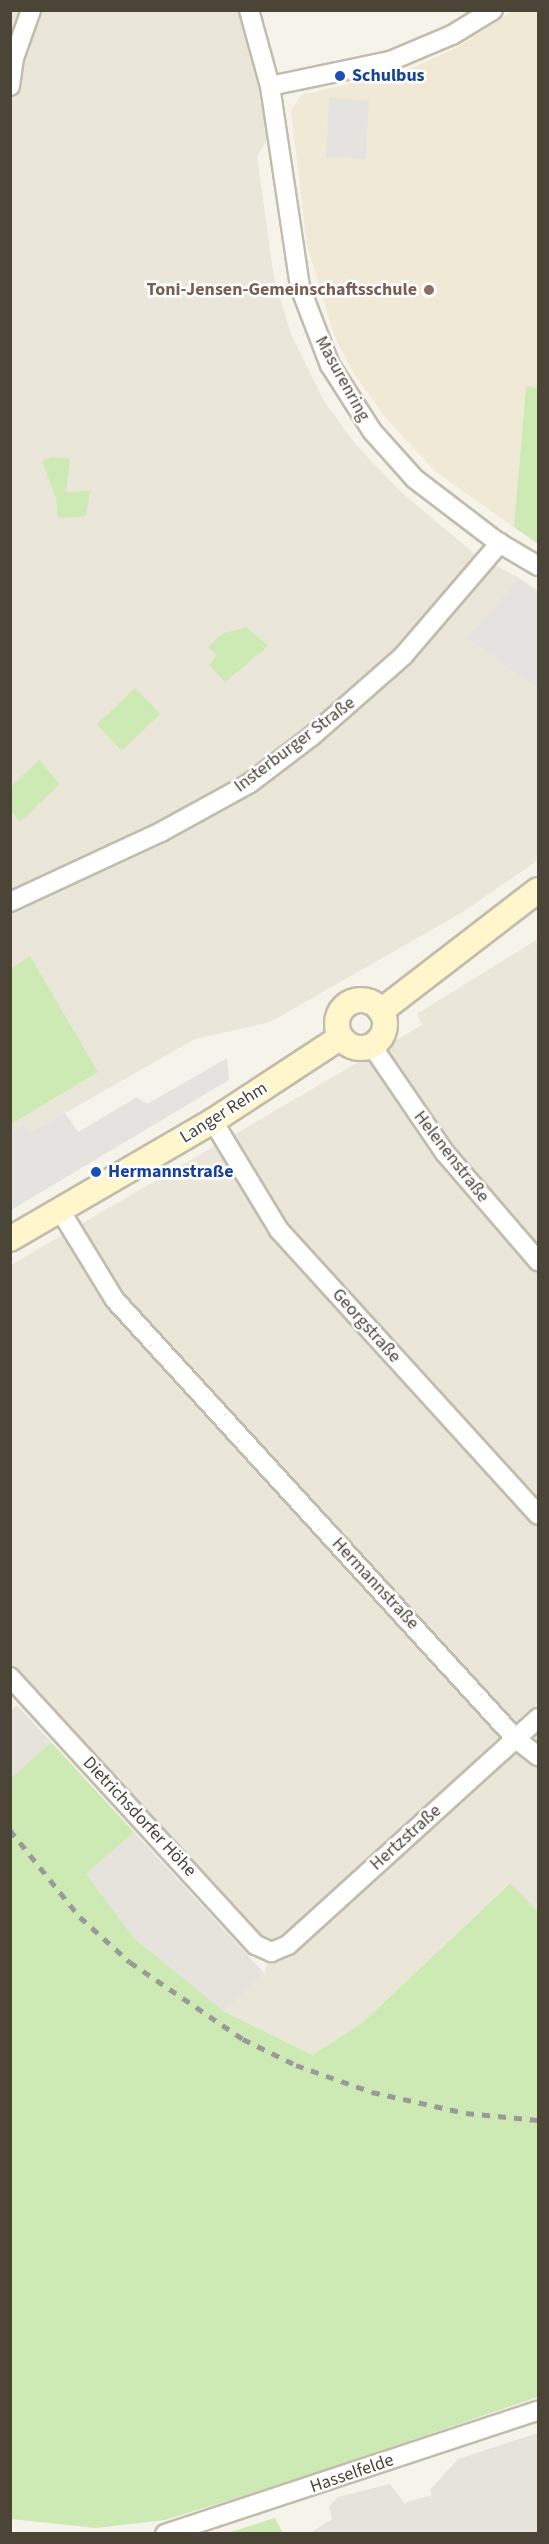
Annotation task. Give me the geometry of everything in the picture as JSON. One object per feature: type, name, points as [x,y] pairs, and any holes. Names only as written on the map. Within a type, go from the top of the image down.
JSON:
[{"type":"street","points":[[10,86],[12,58],[31,10]]},
{"type":"street","name":"Masurenring","points":[[249,10],[270,86],[291,249],[313,326],[330,365],[372,431],[415,479],[500,543],[538,566]]},
{"type":"street","points":[[270,86],[390,61],[452,35],[493,10]]},
{"type":"street","name":"Insterburger Straße","points":[[10,902],[161,832],[250,783],[312,736],[403,656],[500,543]]},
{"type":"street","points":[[381,1011],[538,890]]},
{"type":"street","points":[[362,1000],[381,1011],[383,1034],[372,1046],[351,1046],[340,1037],[337,1023],[348,1004],[362,1000]]},
{"type":"street","name":"Langer Rehm","points":[[10,1239],[213,1121],[340,1037]]},
{"type":"street","name":"Helenenstraße","points":[[372,1046],[445,1153],[538,1262]]},
{"type":"street","name":"Georgstraße","points":[[213,1121],[279,1230],[538,1515]]},
{"type":"street","name":"Hermannstraße","points":[[60,1210],[115,1300],[516,1739],[538,1756]]},
{"type":"street","name":"Dietrichsdorfer Höhe","points":[[10,1677],[256,1945],[272,1952]]},
{"type":"street","name":"Hertzstraße","points":[[272,1952],[288,1946],[538,1718]]},
{"type":"street","name":"Hasselfelde","points":[[165,2534],[538,2411]]},
{"type":"shaded area","points":[[11,11],[246,11],[271,133],[257,157],[274,278],[291,334],[324,401],[356,445],[401,492],[476,555],[519,578],[466,638],[538,689],[538,859],[534,863],[461,913],[270,1022],[195,1039],[30,1133],[25,1124],[11,1133]]},
{"type":"shaded area","name":"Toni-Jensen-Gemeinschaftsschule","points":[[513,11],[538,11],[538,388],[526,386],[514,527],[436,472],[384,416],[353,372],[334,335],[307,245],[291,110],[301,95],[408,70],[458,47]]},
{"type":"shaded area","points":[[329,98],[369,100],[366,159],[326,157]]},
{"type":"shaded area","points":[[519,578],[538,591],[538,689],[466,638]]},
{"type":"shaded area","points":[[538,939],[538,1912],[509,1883],[362,2023],[314,2055],[225,2012],[264,1973],[271,1953],[11,1677],[11,1265],[422,1025],[417,1014]]},
{"type":"shaded area","points":[[227,1058],[229,1080],[11,1210],[11,1133],[25,1124],[30,1133],[65,1113],[78,1132],[137,1097],[147,1104]]},
{"type":"shaded area","points":[[17,1705],[51,1742],[11,1778],[11,1711]]},
{"type":"shaded area","points":[[134,1832],[264,1973],[225,2012],[135,1939],[86,1874]]},
{"type":"shaded area","points":[[538,2433],[538,2533],[310,2533],[332,2519],[329,2507],[338,2497],[390,2484],[404,2503],[432,2495],[430,2490],[458,2459]]},
{"type":"green space","points":[[526,386],[538,388],[538,544],[514,527]]},
{"type":"green space","points":[[52,457],[70,458],[66,492],[90,491],[86,516],[58,518],[56,498],[42,461]]},
{"type":"green space","points":[[246,627],[268,646],[225,682],[209,665],[217,655],[208,647],[222,634]]},
{"type":"green space","points":[[135,688],[160,714],[122,751],[97,725]]},
{"type":"green space","points":[[39,760],[60,784],[20,822],[11,811],[11,787]]},
{"type":"green space","points":[[30,956],[98,1072],[11,1124],[11,968]]},
{"type":"green space","points":[[51,1742],[134,1832],[86,1874],[135,1939],[225,2012],[313,2055],[362,2023],[510,1883],[538,1912],[538,2397],[301,2478],[165,2520],[96,2528],[11,2519],[11,1778]]},
{"type":"green space","points":[[275,2518],[283,2533],[227,2533]]},
{"type":"railway","points":[[10,1830],[80,1917],[130,1962],[243,2039],[296,2065],[372,2092],[466,2113],[538,2120]]},
{"type":"place","name":"Schulbus","points":[[340,76]]},
{"type":"place","name":"Toni-Jensen-Gemeinschaftsschule","points":[[429,290]]},
{"type":"place","name":"Hermannstraße","points":[[96,1172]]}]
